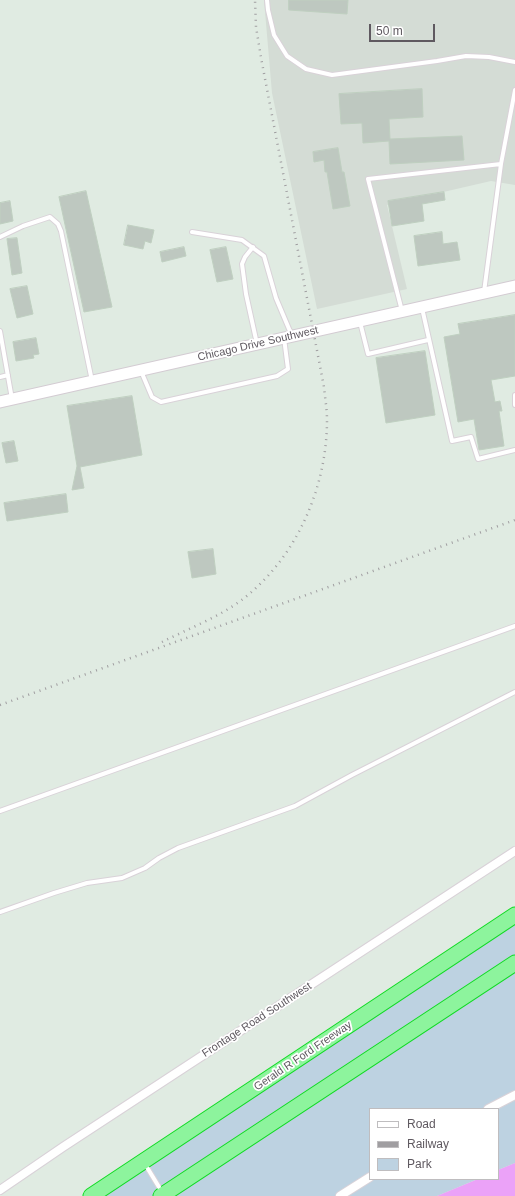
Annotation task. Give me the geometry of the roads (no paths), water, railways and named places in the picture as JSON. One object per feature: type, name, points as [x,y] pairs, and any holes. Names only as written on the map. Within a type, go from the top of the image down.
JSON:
[{"type":"highway","name":"Gerald R Ford Freeway","points":[[91,1196],[515,915]]},
{"type":"highway","points":[[162,1195],[515,963]]},
{"type":"main road","name":"Chicago Drive Southwest","points":[[0,402],[515,286]]},
{"type":"street","name":"Frontage Road Southwest","points":[[0,1190],[515,851]]},
{"type":"street","points":[[490,1108],[515,1095]]},
{"type":"street","points":[[340,1196],[369,1178]]},
{"type":"lane","points":[[267,0],[274,35],[286,56],[306,69],[332,75],[466,56],[489,57],[515,62]]},
{"type":"lane","points":[[484,293],[502,164],[515,90]]},
{"type":"lane","points":[[402,311],[368,179],[502,164]]},
{"type":"lane","points":[[0,237],[23,226],[50,217],[58,224],[61,231],[92,381]]},
{"type":"lane","points":[[141,370],[152,397],[161,402],[277,376],[288,369],[288,337],[264,256],[242,240],[192,232]]},
{"type":"lane","points":[[253,247],[244,257],[242,264],[246,294],[257,344]]},
{"type":"lane","points":[[422,307],[428,340],[452,441],[471,437],[478,459],[515,450]]},
{"type":"lane","points":[[360,322],[368,354],[428,340]]},
{"type":"lane","points":[[0,331],[12,399]]},
{"type":"lane","points":[[0,377],[8,375]]},
{"type":"lane","points":[[515,396],[515,405]]},
{"type":"lane","points":[[0,811],[515,626]]},
{"type":"lane","points":[[0,912],[54,893],[87,884],[122,878],[145,868],[159,858],[178,848],[295,806],[352,775],[515,692]]},
{"type":"lane","points":[[143,1162],[162,1195]]},
{"type":"railway","points":[[162,642],[215,617],[243,599],[262,582],[279,563],[293,542],[315,495],[326,445],[327,416],[324,387],[262,63],[256,27],[255,0]]},
{"type":"railway","points":[[0,705],[515,520]]}]
